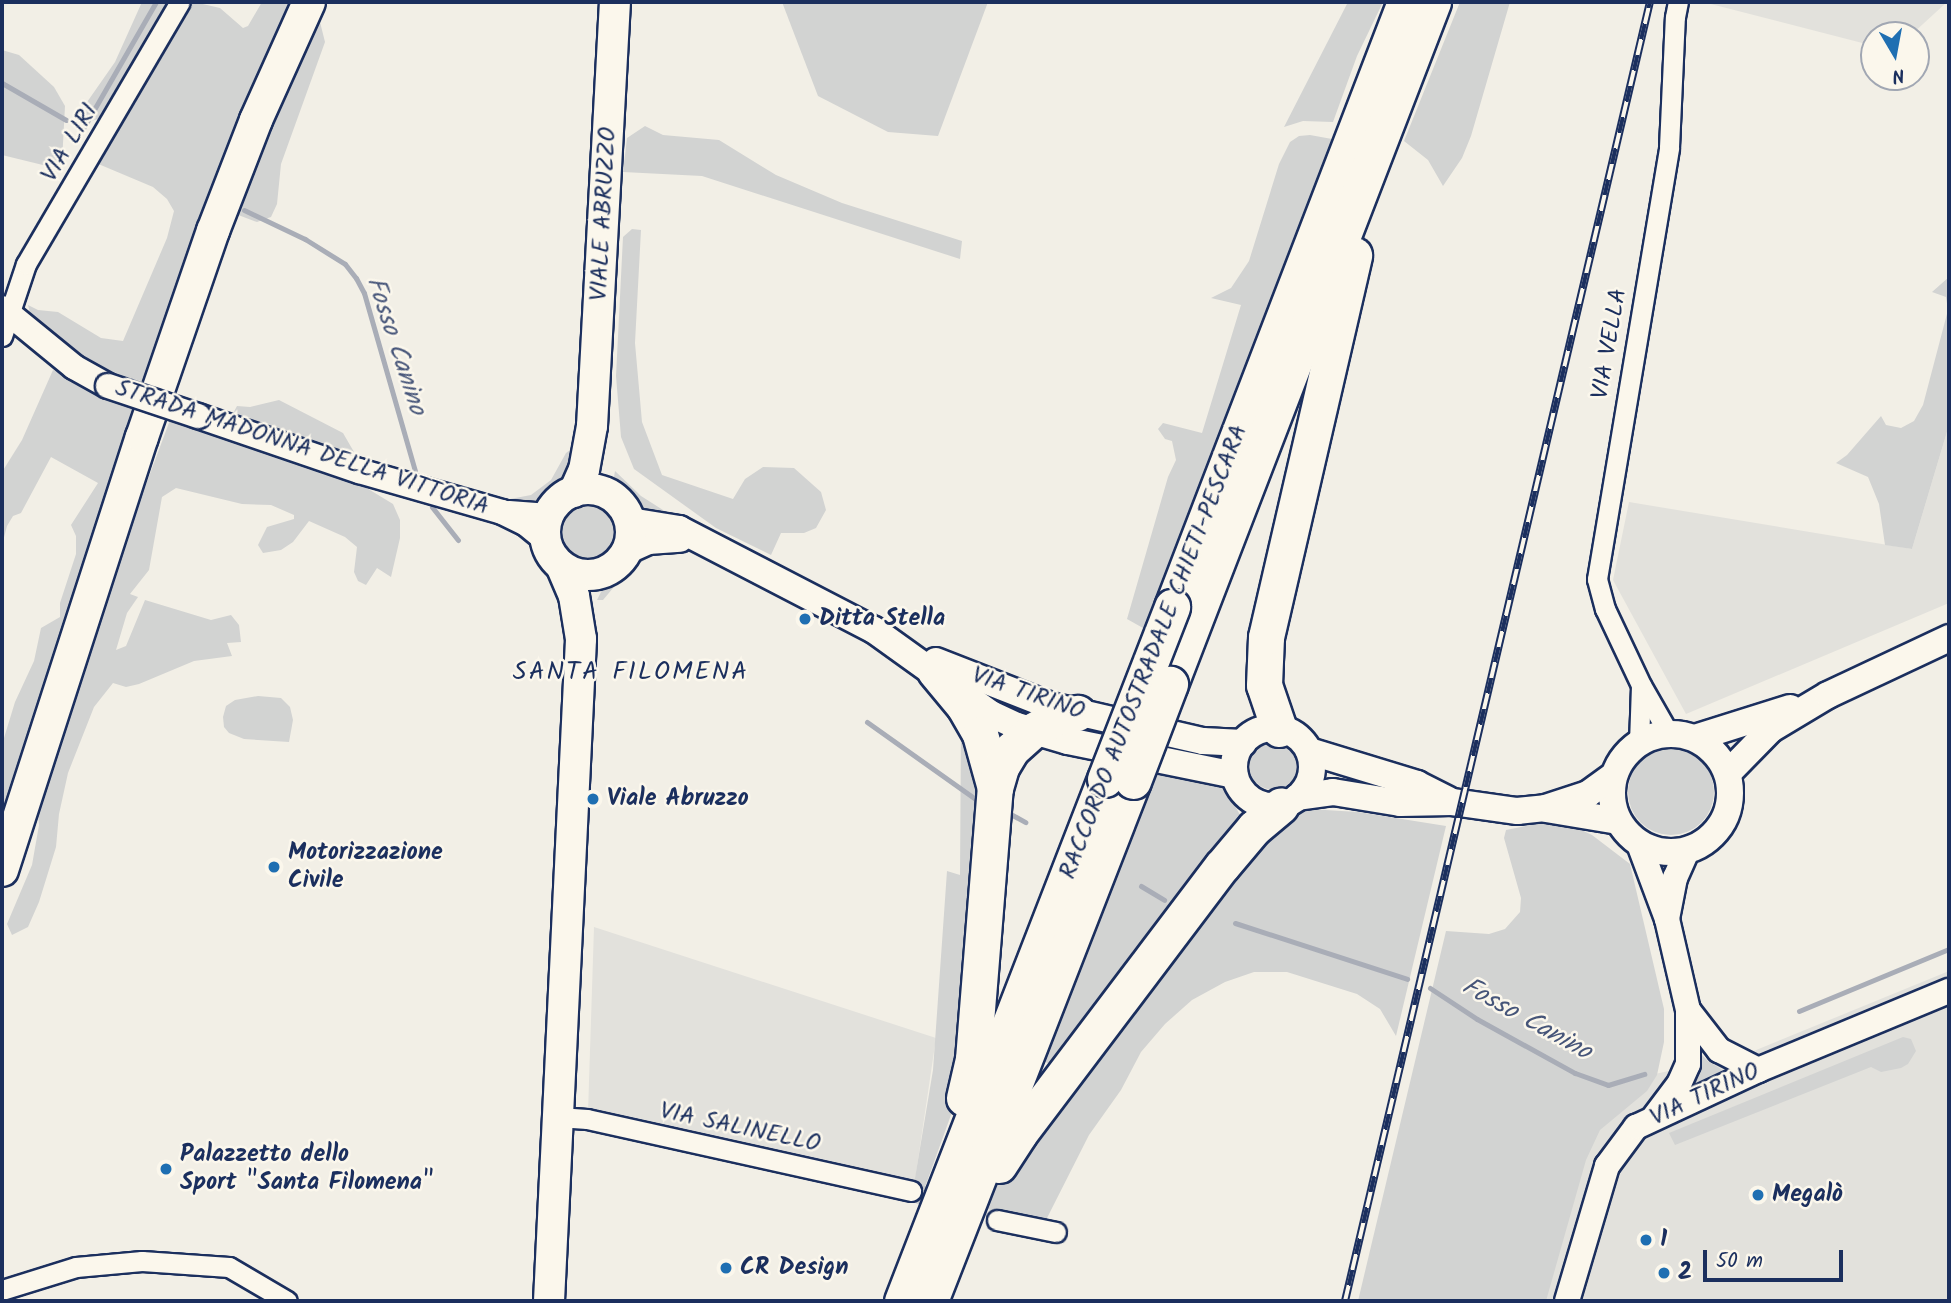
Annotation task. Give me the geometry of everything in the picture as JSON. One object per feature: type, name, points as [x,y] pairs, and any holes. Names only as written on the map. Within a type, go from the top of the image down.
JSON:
[{"type":"highway","points":[[2,870],[142,437],[213,231],[256,120],[309,2]]},
{"type":"highway","name":"RACCORDO AUTOSTRADALE CHIETI-PESCARA","points":[[930,1301],[970,1199],[1119,780],[1172,607],[1405,2]]},
{"type":"highway","name":"RACCORDO AUTOSTRADALE CHIETI-PESCARA","points":[[902,1301],[961,1152],[1119,780],[1170,684],[1433,2]]},
{"type":"highway","points":[[1279,729],[1264,685],[1266,636],[1350,270],[1398,91]]},
{"type":"highway","points":[[935,671],[964,706],[980,734],[995,788]]},
{"type":"highway","points":[[961,1152],[957,1119],[973,1059],[995,788],[1001,767],[1012,749],[1032,731],[1055,718],[1077,713]]},
{"type":"highway","points":[[970,1199],[994,1177],[1014,1141],[1222,866],[1254,828],[1290,801]]},
{"type":"main road","name":"VIALE ABRUZZO","points":[[574,492],[584,470],[592,426],[615,2]]},
{"type":"main road","name":"VIALE ABRUZZO","points":[[592,426],[597,460],[609,495]]},
{"type":"main road","points":[[549,1301],[581,639],[589,601],[603,573],[622,560],[629,535],[625,510],[609,495],[586,489],[574,492],[559,501],[547,527],[548,549],[561,566],[574,596],[581,639]]},
{"type":"main road","name":"VIA TIRINO","points":[[629,535],[672,527],[898,645],[1051,706],[1203,741],[1243,743]]},
{"type":"main road","points":[[561,566],[573,573],[603,573]]},
{"type":"main road","points":[[1728,773],[1771,729],[1828,695],[1949,638]]},
{"type":"main road","name":"VIA TIRINO","points":[[898,645],[991,713],[1032,731],[1079,744],[1235,775]]},
{"type":"main road","points":[[1682,736],[1709,747],[1728,773],[1731,793],[1724,821],[1705,843],[1687,851],[1671,853],[1639,844],[1618,821],[1611,790],[1614,775],[1624,757],[1639,743],[1682,736],[1828,695]]},
{"type":"main road","points":[[1290,801],[1311,776],[1308,751],[1301,741],[1279,729],[1265,729],[1243,743],[1234,764],[1235,775],[1247,796],[1269,806],[1333,792],[1400,803],[1452,802],[1517,811],[1545,808],[1588,794],[1614,775]]},
{"type":"main road","points":[[1308,751],[1417,784],[1452,802]]},
{"type":"main road","points":[[1545,808],[1618,821]]},
{"type":"street","name":"VIA LIRI","points":[[2,336],[5,310],[26,264],[180,2]]},
{"type":"street","name":"VIA VELLA","points":[[1678,2],[1669,147],[1597,579],[1605,608],[1641,685],[1682,736]]},
{"type":"street","name":"STRADA MADONNA DELLA VITTORIA","points":[[5,310],[74,367],[108,386],[359,471],[547,527]]},
{"type":"street","name":"VIA VELLA","points":[[1639,743],[1641,685]]},
{"type":"street","points":[[1639,844],[1667,919],[1688,1010],[1688,1064],[1679,1084],[1655,1117]]},
{"type":"street","points":[[1667,919],[1675,878],[1687,851]]},
{"type":"street","name":"VIA TIRINO","points":[[1567,1301],[1607,1166],[1636,1127],[1758,1070],[1949,991]]},
{"type":"street","points":[[1688,1010],[1719,1051],[1758,1070]]},
{"type":"street","name":"VIA SALINELLO","points":[[558,1117],[587,1119],[911,1191]]},
{"type":"street","points":[[997,1220],[1056,1233]]},
{"type":"street","points":[[2,1290],[76,1267],[142,1261],[229,1266],[287,1301]]},
{"type":"shaded area","points":[[142,2],[168,2],[98,119],[85,123],[85,105],[115,62]]},
{"type":"shaded area","points":[[194,2],[220,8],[243,28],[248,26],[262,2],[298,2],[145,391],[97,373],[32,321],[28,305],[38,310],[58,312],[101,338],[123,341],[167,238],[174,211],[167,199],[153,187],[96,163]]},
{"type":"shaded area","points":[[782,2],[988,2],[938,136],[888,132],[818,96]]},
{"type":"shaded area","points":[[1348,2],[1383,2],[1357,56],[1333,122],[1303,121],[1284,127]]},
{"type":"shaded area","points":[[1460,2],[1510,2],[1471,136],[1462,158],[1443,186],[1428,160],[1404,141]]},
{"type":"shaded area","points":[[1703,2],[1947,2],[1926,21],[1860,21],[1860,42]]},
{"type":"shaded area","points":[[320,22],[325,42],[281,164],[277,204],[271,217],[257,222],[233,213],[283,94]]},
{"type":"shaded area","points":[[2,50],[19,55],[54,87],[65,106],[62,162],[51,167],[2,155]]},
{"type":"shaded area","points":[[645,126],[663,135],[719,140],[776,175],[842,203],[962,241],[960,259],[702,176],[623,172],[627,138]]},
{"type":"shaded area","points":[[1299,136],[1332,139],[1147,630],[1127,619],[1168,477],[1176,460],[1172,441],[1165,439],[1158,429],[1163,423],[1202,433],[1241,305],[1211,298],[1231,288],[1249,261],[1279,164],[1290,142]]},
{"type":"shaded area","points":[[632,229],[641,230],[635,343],[642,422],[662,475],[733,499],[745,479],[763,467],[794,468],[821,492],[826,510],[816,528],[804,533],[781,533],[771,555],[716,528],[634,469],[621,437],[616,376],[623,237]]},
{"type":"shaded area","points":[[1949,277],[1949,425],[1912,549],[1885,545],[1879,504],[1868,477],[1836,463],[1847,455],[1881,416],[1886,425],[1901,428],[1914,421],[1923,405],[1948,310],[1946,297],[1932,292]]},
{"type":"shaded area","points":[[53,370],[140,411],[2,831],[4,738],[15,702],[34,661],[41,628],[60,617],[60,603],[76,554],[76,536],[71,525],[98,483],[51,457],[21,513],[13,516],[7,526],[2,545],[2,472],[22,440]]},
{"type":"shaded area","points":[[279,400],[343,433],[354,452],[348,460],[229,421],[237,406],[250,407]]},
{"type":"shaded area","points":[[170,420],[269,451],[365,487],[393,504],[400,520],[400,538],[391,577],[377,568],[366,585],[358,581],[354,572],[357,547],[345,537],[309,521],[293,542],[281,550],[263,553],[258,545],[267,527],[294,519],[294,515],[271,505],[242,504],[176,488],[162,497],[149,570],[130,594],[138,597],[127,613],[116,650],[126,646],[145,600],[211,620],[231,615],[239,625],[241,642],[227,643],[232,656],[194,661],[126,687],[113,683],[94,707],[68,773],[59,814],[56,847],[39,902],[28,927],[12,935],[7,924],[32,865],[39,825],[37,802],[116,565]]},
{"type":"shaded area","points":[[1949,425],[1949,603],[1686,714],[1613,580],[1629,502],[1912,549]]},
{"type":"shaded area","points":[[578,444],[570,478],[547,500],[509,504],[483,494],[510,499],[531,495],[551,480],[566,453]]},
{"type":"shaded area","points":[[615,471],[641,496],[674,517],[646,511],[622,489],[614,477]]},
{"type":"shaded area","points":[[589,506],[600,508],[609,514],[615,523],[615,545],[609,554],[600,560],[589,562],[578,560],[569,554],[563,545],[561,534],[563,523],[569,514],[578,508]]},
{"type":"shaded area","points":[[659,552],[629,569],[603,600],[597,600],[605,584],[623,571],[636,553]]},
{"type":"shaded area","points":[[258,696],[281,698],[290,707],[293,720],[289,742],[244,739],[229,733],[224,727],[226,706],[235,700]]},
{"type":"shaded area","points":[[961,727],[980,768],[956,1101],[925,1187],[914,1184],[933,1070],[947,871],[960,875]]},
{"type":"shaded area","points":[[1274,740],[1292,747],[1299,765],[1292,783],[1274,790],[1256,783],[1249,765],[1256,747]]},
{"type":"shaded area","points":[[1671,749],[1688,752],[1702,761],[1711,775],[1714,792],[1711,809],[1702,823],[1688,832],[1671,835],[1654,832],[1640,823],[1631,809],[1628,792],[1631,775],[1640,761],[1654,752]]},
{"type":"shaded area","points":[[1149,765],[1221,781],[1244,822],[1056,1067],[1037,1058]]},
{"type":"shaded area","points":[[1309,809],[1358,812],[1446,826],[1396,1036],[1380,1009],[1357,994],[1287,972],[1254,972],[1225,982],[1192,1000],[1165,1024],[1141,1052],[1121,1090],[1089,1135],[1046,1220],[987,1209],[996,1183],[1025,1136],[1150,972],[1287,817]]},
{"type":"shaded area","points":[[1545,822],[1573,826],[1592,835],[1630,864],[1664,1009],[1664,1042],[1657,1075],[1647,1091],[1600,1130],[1586,1160],[1546,1301],[1358,1301],[1446,931],[1489,934],[1505,929],[1520,912],[1521,898],[1504,838],[1506,830]]},
{"type":"shaded area","points":[[594,927],[936,1038],[915,1180],[588,1113]]},
{"type":"shaded area","name":"Megalò","points":[[1949,971],[1949,1301],[1544,1301],[1589,1088],[1744,1055]]},
{"type":"shaded area","points":[[1903,1037],[1911,1039],[1916,1051],[1908,1064],[1901,1068],[1881,1072],[1871,1067],[1675,1145],[1669,1133]]},
{"type":"shaded area","points":[[1696,1049],[1708,1061],[1727,1073],[1686,1089]]},
{"type":"waterway","points":[[84,127],[156,2]]},
{"type":"waterway","name":"Fosso Canino","points":[[2,83],[66,120]]},
{"type":"waterway","name":"Fosso Canino","points":[[244,210],[305,239],[345,264],[356,278],[364,293],[415,471]]},
{"type":"waterway","name":"Fosso Canino","points":[[432,507],[458,540]]},
{"type":"waterway","name":"Fosso Canino","points":[[867,722],[978,801]]},
{"type":"waterway","name":"Fosso Canino","points":[[1007,812],[1025,822]]},
{"type":"waterway","name":"Fosso Canino","points":[[1141,886],[1164,900]]},
{"type":"waterway","name":"Fosso Canino","points":[[1235,923],[1407,979]]},
{"type":"waterway","name":"Fosso Canino","points":[[1799,1011],[1949,949]]},
{"type":"waterway","name":"Fosso Canino","points":[[1430,988],[1477,1019],[1575,1073],[1608,1085],[1644,1074]]},
{"type":"tunnel","points":[[911,1191],[997,1220]]},
{"type":"railway","points":[[1345,1301],[1650,2]]},
{"type":"place","name":"Ditta Stella","points":[[805,619]]},
{"type":"place","name":"Viale Abruzzo","points":[[593,799]]},
{"type":"place","name":"Motorizzazione Civile","points":[[274,867]]},
{"type":"place","name":"Palazzetto dello Sport \"Santa Filomena\"","points":[[166,1169]]},
{"type":"place","name":"Megalò","points":[[1758,1195]]},
{"type":"place","name":"1","points":[[1646,1240]]},
{"type":"place","name":"CR Design","points":[[726,1268]]},
{"type":"place","name":"2","points":[[1664,1273]]},
{"type":"district","name":"SANTA FILOMENA","points":[[631,673]]}]
